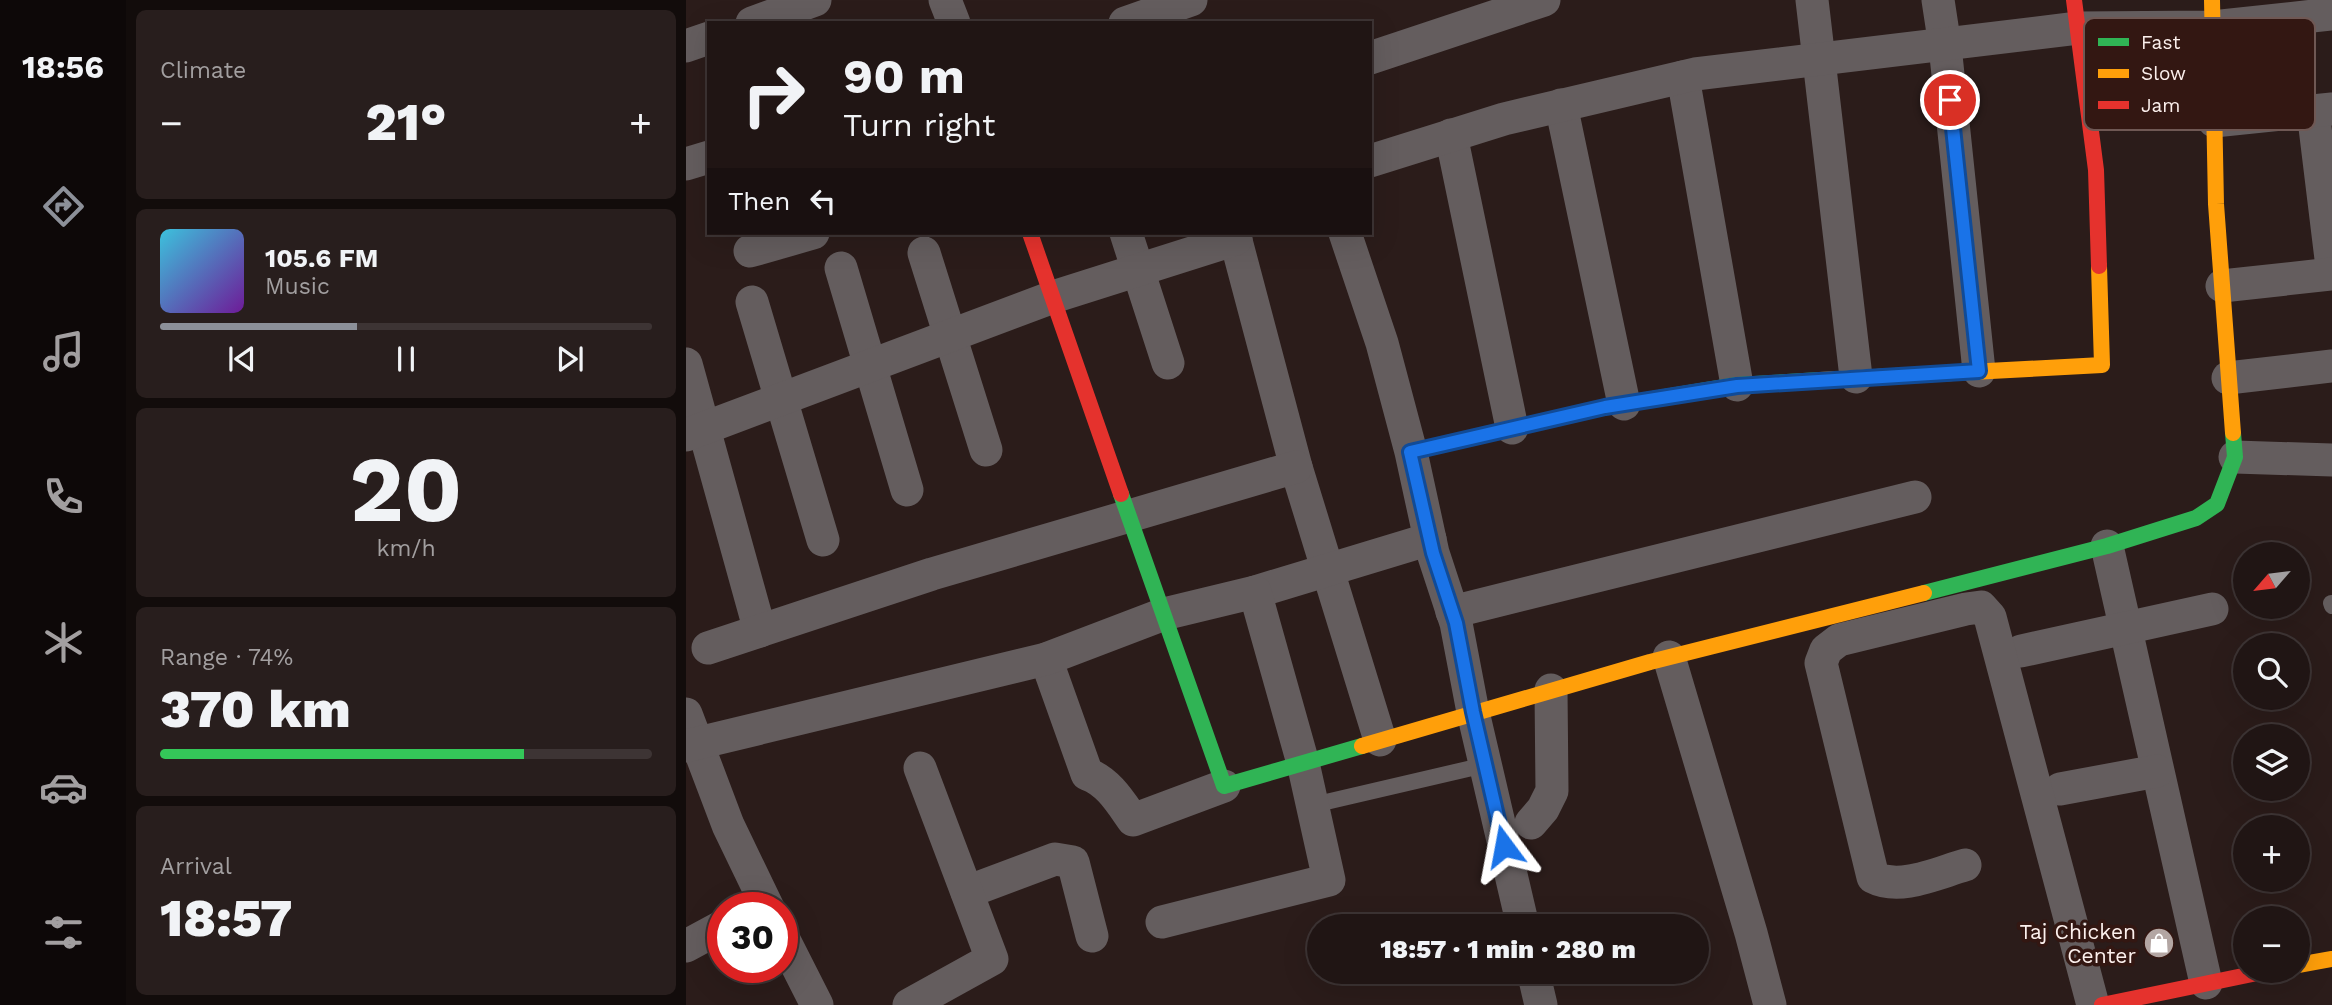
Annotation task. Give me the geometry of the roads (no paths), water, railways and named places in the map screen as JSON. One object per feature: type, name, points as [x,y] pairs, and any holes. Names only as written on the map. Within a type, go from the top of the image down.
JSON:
[{"type":"street","points":[[757,21],[815,0]]},
{"type":"street","points":[[945,0],[953,21]]},
{"type":"street","points":[[1131,21],[1191,0]]},
{"type":"street","points":[[1372,57],[1544,0]]},
{"type":"street","points":[[1812,0],[1856,377]]},
{"type":"street","points":[[1938,0],[1979,371]]},
{"type":"street","points":[[2076,14],[2084,76]]},
{"type":"street","points":[[1372,160],[1504,119],[1683,77],[1945,46],[2076,14],[2332,14]]},
{"type":"street","points":[[686,46],[707,39]]},
{"type":"street","points":[[1683,77],[1737,386]]},
{"type":"street","points":[[1561,105],[1624,404]]},
{"type":"street","points":[[2323,110],[2332,268]]},
{"type":"street","points":[[1410,452],[1624,404],[1737,386],[1856,377],[2102,365],[2096,170],[2091,130]]},
{"type":"street","points":[[1046,659],[1087,774],[1098,778],[1120,801],[1133,820],[1224,786],[1473,712],[1669,657],[2107,546],[2196,518],[2217,504],[2235,457],[2216,204],[2214,130]]},
{"type":"street","points":[[1451,135],[1512,428]]},
{"type":"street","points":[[686,163],[707,158]]},
{"type":"street","points":[[750,251],[806,235]]},
{"type":"street","points":[[1031,235],[1224,786]]},
{"type":"street","points":[[1127,235],[1168,363]]},
{"type":"street","points":[[1346,235],[1382,343],[1430,538],[1452,612],[1519,914]]},
{"type":"street","points":[[695,432],[951,335],[1235,236],[1296,467],[1380,740]]},
{"type":"street","points":[[924,253],[986,450]]},
{"type":"street","points":[[841,268],[907,490]]},
{"type":"street","points":[[2222,286],[2332,274]]},
{"type":"street","points":[[752,302],[823,540]]},
{"type":"street","points":[[686,364],[695,432],[760,631]]},
{"type":"street","points":[[2228,378],[2332,366]]},
{"type":"street","points":[[2235,457],[2332,460]]},
{"type":"street","points":[[708,648],[932,574],[1296,467]]},
{"type":"street","points":[[1452,612],[1915,497]]},
{"type":"street","points":[[757,892],[689,735],[1046,659],[1164,614],[1255,592],[1430,538]]},
{"type":"street","points":[[2107,546],[2206,983]]},
{"type":"street","points":[[1161,922],[1329,880],[1303,762],[1255,592]]},
{"type":"street","points":[[1965,865],[1905,882],[1886,884],[1873,877],[1821,663],[1826,650],[1839,640],[1981,607],[1990,617],[2094,1005]]},
{"type":"street","points":[[2021,652],[2212,609]]},
{"type":"street","points":[[1669,657],[1770,1005]]},
{"type":"street","points":[[1531,823],[1544,809],[1552,791],[1551,690]]},
{"type":"street","points":[[909,1005],[992,958],[920,768]]},
{"type":"street","points":[[2060,789],[2157,771]]},
{"type":"street","points":[[967,892],[1055,859],[1073,862],[1091,936]]},
{"type":"street","points":[[686,946],[707,935]]},
{"type":"street","points":[[2310,963],[2332,959]]},
{"type":"street","points":[[798,968],[817,1005]]},
{"type":"street","points":[[2102,1005],[2233,978]]},
{"type":"street","points":[[1536,984],[1541,1005]]},
{"type":"lane","points":[[1326,802],[1485,765]]},
{"type":"place","name":"Taj Chicken Center","points":[[2159,943]]}]
